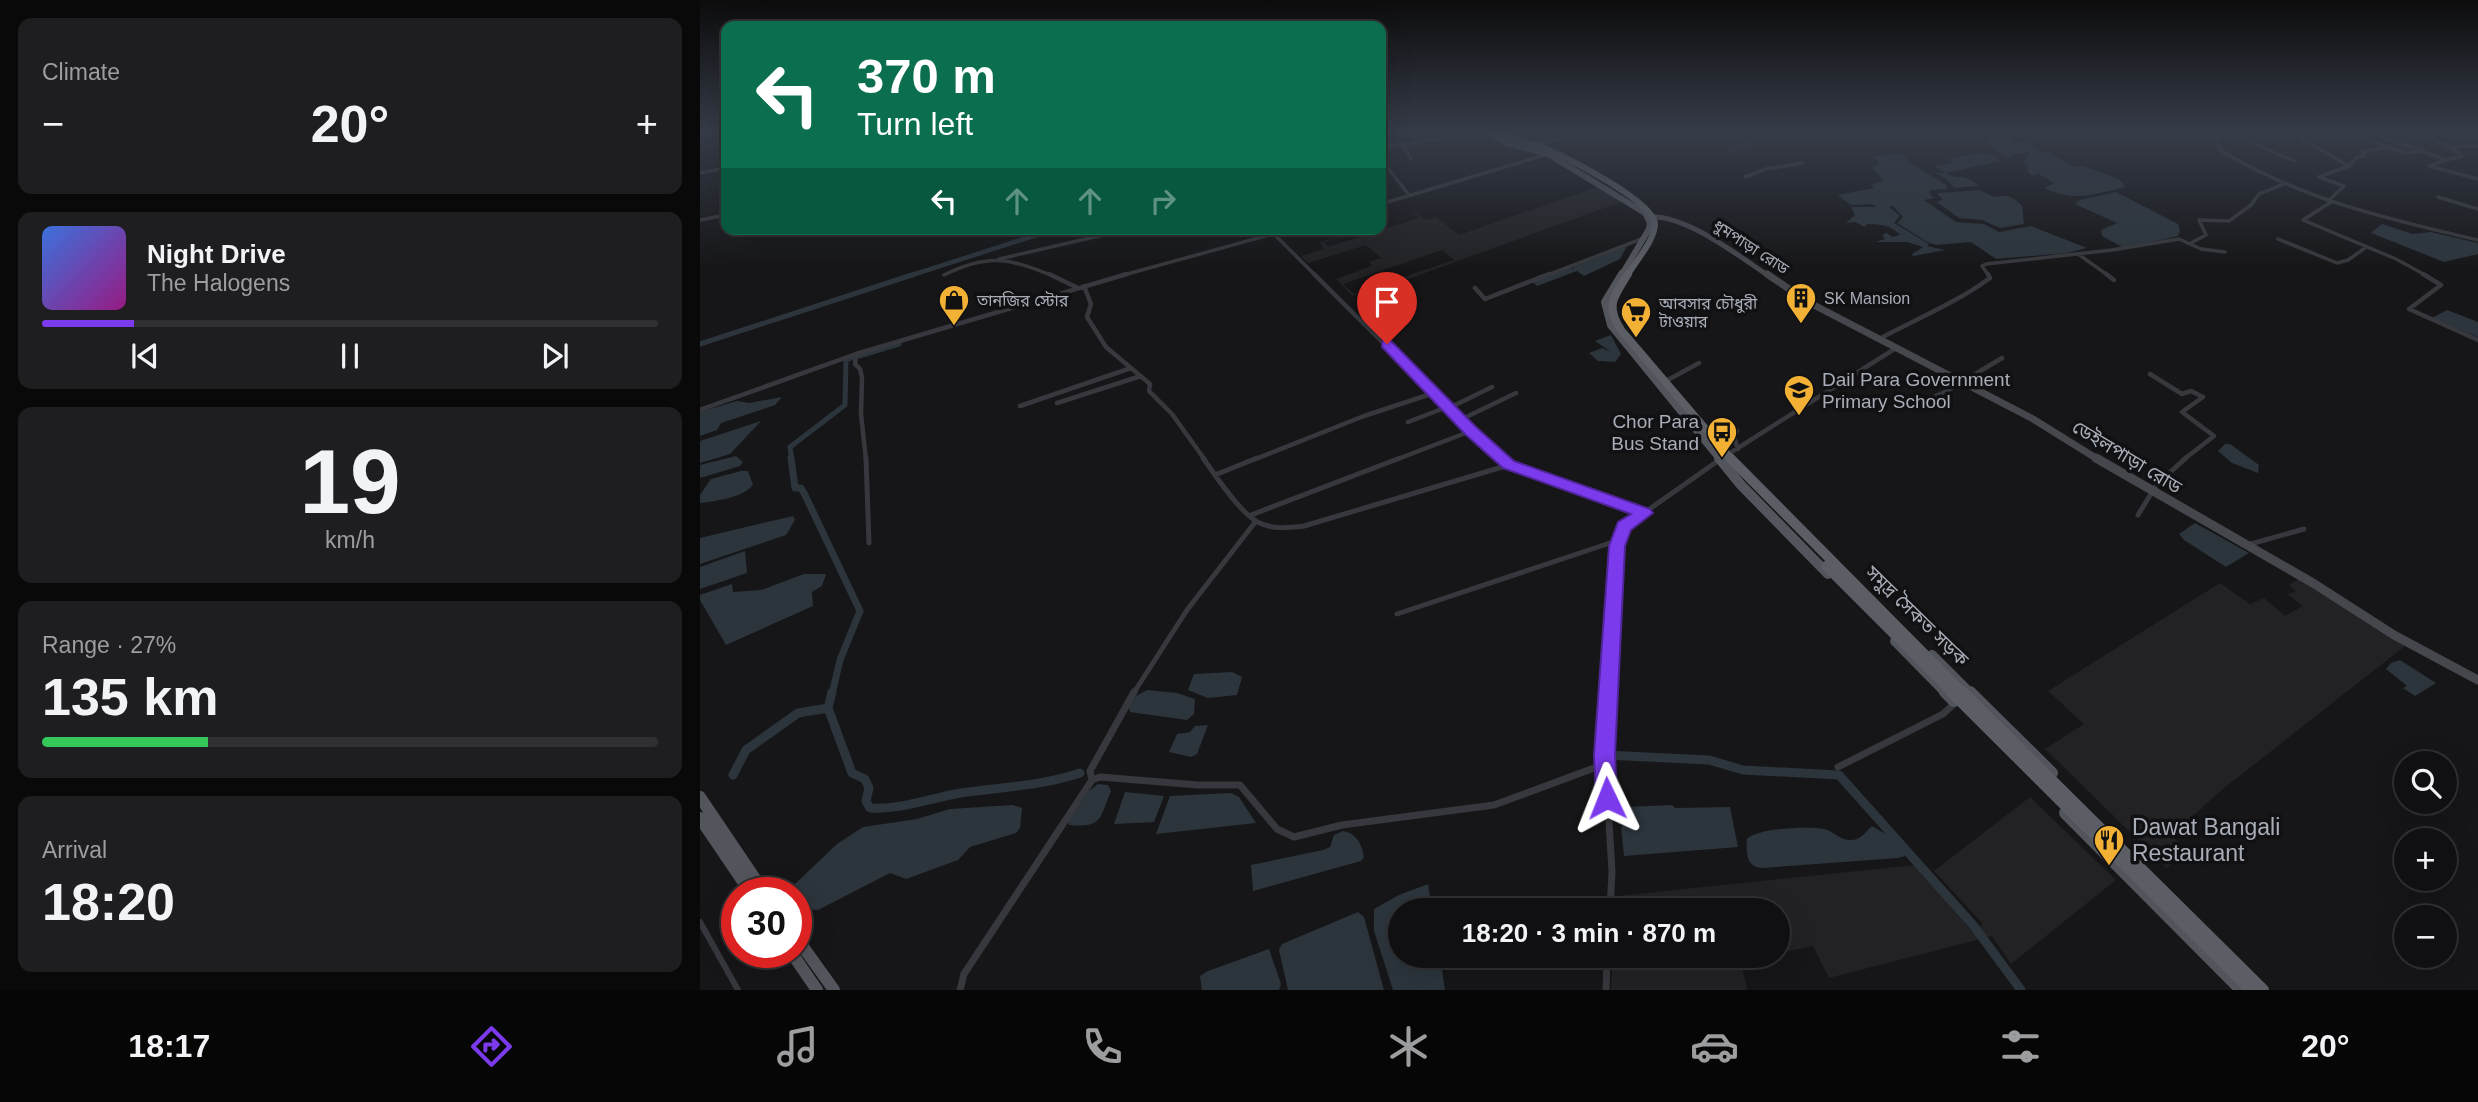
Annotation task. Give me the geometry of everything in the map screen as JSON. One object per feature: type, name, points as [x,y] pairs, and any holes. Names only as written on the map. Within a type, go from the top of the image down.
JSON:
[{"type":"highway","points":[[1590,177],[1639,206],[1651,217],[1650,232],[1608,302],[1609,316],[1617,331],[1746,484],[2251,990]]},
{"type":"highway","points":[[1597,177],[1631,197],[1652,215],[1655,223],[1654,232],[1612,301],[1613,317],[1621,330],[1724,452],[1778,509],[2263,990]]},
{"type":"main road","points":[[1587,177],[1651,217]]},
{"type":"main road","points":[[1598,177],[1637,200],[1651,217],[1657,228],[1648,239]]},
{"type":"main road","name":"ধুমপাড়া রোড","points":[[1651,217],[1701,231],[1739,258],[1879,340]]},
{"type":"main road","name":"সমুদ্র সৈকত সড়ক","points":[[1648,239],[1618,292],[1614,310],[1624,331],[1729,454],[1760,505],[2241,990]]},
{"type":"main road","name":"সমুদ্র সৈকত সড়ক","points":[[1648,239],[1612,288],[1605,302],[1607,316],[1615,331],[1788,517],[2000,721],[2270,990]]},
{"type":"main road","name":"ডেইলপাড়া রোড","points":[[1879,340],[2033,419],[2151,492],[2313,583],[2394,635],[2478,680]]},
{"type":"main road","points":[[700,797],[754,877]]},
{"type":"main road","points":[[700,818],[740,877]]},
{"type":"main road","points":[[812,959],[834,990]]},
{"type":"main road","points":[[802,968],[817,990]]},
{"type":"street","points":[[1395,177],[1409,195]]},
{"type":"street","points":[[1386,202],[1469,177]]},
{"type":"street","points":[[2271,177],[2329,201],[2478,240]]},
{"type":"street","points":[[2320,177],[2344,186],[2303,220],[2396,259],[2441,285],[2438,292],[2424,297],[2409,309],[2478,340]]},
{"type":"street","points":[[2191,243],[2206,235],[2199,220],[2229,221],[2231,217],[2252,205],[2259,194],[2284,184]]},
{"type":"street","points":[[2438,197],[2478,209]]},
{"type":"street","points":[[700,220],[721,216]]},
{"type":"street","points":[[998,260],[1104,235]]},
{"type":"street","points":[[700,410],[856,354],[1081,287],[1269,235]]},
{"type":"street","points":[[1274,235],[1508,465],[1644,513]]},
{"type":"street","points":[[1475,288],[1485,299],[1648,239]]},
{"type":"street","points":[[1879,340],[1972,293],[1990,278],[1983,265],[2178,239],[2202,249],[2225,252]]},
{"type":"street","points":[[2278,239],[2337,262],[2348,260],[2365,248]]},
{"type":"street","points":[[2078,254],[2114,280]]},
{"type":"street","points":[[944,275],[965,265],[992,258],[1050,274],[1081,287],[1091,304],[1087,312],[1090,323],[1106,347],[1150,384],[1149,391],[1172,414],[1215,475],[1253,518],[1283,529],[1304,526],[1508,465]]},
{"type":"street","points":[[1611,898],[1612,872],[1605,764],[1619,540],[1624,527],[1729,454],[1896,348]]},
{"type":"street","points":[[856,354],[855,364],[862,377],[861,414],[867,470],[869,543]]},
{"type":"street","points":[[1920,403],[2002,358]]},
{"type":"street","points":[[1666,380],[1699,363]]},
{"type":"street","points":[[1020,406],[1132,368]]},
{"type":"street","points":[[2138,515],[2151,492],[2181,461],[2209,443],[2214,436],[2182,412],[2202,396],[2192,391],[2182,394],[2150,374]]},
{"type":"street","points":[[1058,403],[1141,376]]},
{"type":"street","points":[[1408,422],[1492,387]]},
{"type":"street","points":[[1215,475],[1364,416],[1434,393]]},
{"type":"street","points":[[1460,420],[1516,393]]},
{"type":"street","points":[[1092,780],[1090,771],[1127,703],[1174,629],[1253,518],[1471,430]]},
{"type":"street","points":[[1729,454],[1737,431]]},
{"type":"street","points":[[2247,545],[2304,529]]},
{"type":"street","points":[[1397,614],[1619,540]]},
{"type":"street","points":[[1838,767],[1943,714],[1955,703]]},
{"type":"street","points":[[960,990],[964,974],[1092,780],[1100,777],[1198,785],[1240,785],[1277,829],[1294,837],[1342,825],[1494,805],[1605,764]]},
{"type":"street","points":[[700,922],[738,990]]},
{"type":"street","points":[[1606,990],[1607,968]]},
{"type":"shaded area","points":[[1880,177],[1933,177],[1946,185],[1947,189],[1931,190],[1929,193],[1934,198],[1924,200],[1956,222],[1984,224],[1999,232],[2031,226],[2087,248],[2067,253],[1996,259],[1971,242],[1936,245],[1927,242],[1897,223],[1903,217],[1893,206],[1889,207],[1900,216],[1894,223],[1929,244],[1927,246],[1945,250],[1913,256],[1912,254],[1923,247],[1907,242],[1876,242],[1885,239],[1882,235],[1887,233],[1892,237],[1900,235],[1889,227],[1867,224],[1865,227],[1855,222],[1846,223],[1855,215],[1851,207],[1876,207],[1873,204],[1851,205],[1838,195],[1874,188],[1872,184],[1884,181]]},
{"type":"shaded area","points":[[2044,177],[2114,177],[2126,187],[2076,196],[2044,188],[2054,183]]},
{"type":"shaded area","points":[[1945,178],[1965,178],[1979,186],[1955,188]]},
{"type":"shaded area","points":[[1598,187],[1621,202],[1364,295],[1361,292],[1353,296],[1336,279],[1372,266],[1369,262],[1381,258],[1366,245],[1308,263],[1301,256],[1324,249],[1320,242],[1345,235],[1324,242],[1328,247],[1366,235],[1386,235],[1386,229],[1419,218],[1415,214],[1386,223],[1416,213],[1426,220],[1436,217],[1459,235]],"holes":[[[1442,250],[1454,260],[1354,294],[1343,284]]]},
{"type":"shaded area","points":[[1980,190],[1994,197],[2006,196],[2015,200],[2022,206],[2024,224],[2000,228],[1982,220],[1959,218],[1937,202],[1943,199],[1937,194],[1939,193]]},
{"type":"shaded area","points":[[2116,192],[2178,224],[2178,236],[2124,248],[2102,236],[2101,230],[2117,223],[2075,204],[2080,200]]},
{"type":"shaded area","points":[[2382,224],[2413,234],[2431,232],[2478,243],[2478,254],[2444,262],[2371,233]]},
{"type":"shaded area","points":[[1627,246],[1620,259],[1584,276],[1577,271],[1537,286],[1531,281],[1570,267],[1574,269],[1573,267]]},
{"type":"shaded area","points":[[2447,310],[2478,322],[2478,337],[2432,318]]},
{"type":"shaded area","points":[[1611,335],[1621,354],[1615,362],[1598,361],[1589,353],[1602,348],[1611,352],[1595,341]]},
{"type":"shaded area","points":[[782,397],[775,405],[721,423],[717,430],[700,436],[700,412],[737,401],[749,403]]},
{"type":"shaded area","points":[[761,421],[730,454],[700,463],[700,441]]},
{"type":"shaded area","points":[[2225,444],[2230,444],[2259,465],[2258,473],[2232,463],[2218,451]]},
{"type":"shaded area","points":[[736,456],[743,462],[740,466],[700,478],[700,465]]},
{"type":"shaded area","points":[[748,471],[753,485],[748,489],[728,498],[700,503],[700,495],[711,479]]},
{"type":"shaded area","points":[[793,516],[795,520],[786,535],[700,564],[700,538]]},
{"type":"shaded area","points":[[2195,523],[2249,553],[2226,567],[2179,534]]},
{"type":"shaded area","points":[[745,551],[747,573],[700,589],[700,567]]},
{"type":"shaded area","points":[[804,574],[826,574],[822,586],[812,592],[813,606],[726,645],[700,600],[700,595],[732,584],[733,592],[761,590]]},
{"type":"shaded area","points":[[2300,578],[2405,646],[2223,789],[2171,835],[2185,849],[2167,868],[2045,749],[2084,724],[2048,691],[2220,583],[2250,604],[2264,598],[2285,616],[2303,606],[2287,594],[2296,591],[2289,585]]},
{"type":"shaded area","points":[[2400,660],[2436,683],[2415,696],[2403,688],[2407,686],[2386,669],[2391,663]]},
{"type":"shaded area","points":[[1232,672],[1242,677],[1237,695],[1208,698],[1188,690],[1194,674]]},
{"type":"shaded area","points":[[1147,690],[1177,693],[1195,699],[1194,714],[1187,720],[1130,712],[1129,708],[1136,696]]},
{"type":"shaded area","points":[[1208,725],[1197,754],[1191,757],[1169,752],[1177,734],[1190,732],[1195,726]]},
{"type":"shaded area","points":[[1098,784],[1108,785],[1111,791],[1098,820],[1088,825],[1069,825],[1068,822],[1089,791]]},
{"type":"shaded area","points":[[1125,792],[1164,796],[1154,822],[1114,824]]},
{"type":"shaded area","points":[[1231,793],[1239,797],[1256,823],[1156,834],[1170,796]]},
{"type":"shaded area","points":[[2030,797],[2116,880],[2011,964],[1992,936],[1829,978],[1813,946],[1790,951],[1790,898],[1618,898],[1915,865],[1971,930],[1983,924],[1934,871]]},
{"type":"shaded area","points":[[1013,805],[1022,808],[1020,828],[1016,833],[970,847],[958,860],[906,879],[890,873],[818,910],[812,910],[812,877],[802,877],[837,844],[863,827],[917,819],[950,809]]},
{"type":"shaded area","points":[[1672,805],[1675,808],[1730,807],[1738,847],[1624,856],[1621,827],[1625,824],[1626,807]]},
{"type":"shaded area","points":[[1872,826],[1894,839],[1905,856],[1762,868],[1753,865],[1748,858],[1747,839],[1761,832],[1817,828],[1846,840],[1853,840],[1862,836]]},
{"type":"shaded area","points":[[1343,831],[1355,837],[1360,844],[1364,857],[1361,861],[1253,891],[1251,865],[1323,850],[1330,847],[1334,835]]},
{"type":"shaded area","points":[[1428,884],[1430,898],[1394,898]]},
{"type":"shaded area","points":[[1388,901],[1388,968],[1442,968],[1445,990],[1393,990],[1374,931],[1374,909]]},
{"type":"shaded area","points":[[1358,912],[1364,917],[1384,990],[1288,990],[1279,950],[1282,944]]},
{"type":"shaded area","points":[[1269,949],[1281,984],[1279,990],[1202,990],[1200,976],[1208,971]]},
{"type":"shaded area","points":[[1612,968],[1742,968],[1747,990],[1611,990]]},
{"type":"waterway","points":[[909,276],[1036,235]]},
{"type":"waterway","points":[[700,344],[915,274]]},
{"type":"waterway","points":[[859,356],[899,344]]},
{"type":"waterway","points":[[792,460],[790,447],[845,405],[846,360],[854,357]]},
{"type":"waterway","points":[[791,458],[795,488],[801,488],[805,495],[860,611],[840,660],[832,694]]},
{"type":"waterway","points":[[828,708],[832,692]]},
{"type":"waterway","points":[[733,775],[746,750],[798,713],[828,708]]},
{"type":"waterway","points":[[828,708],[852,773],[865,779],[869,788],[866,801],[870,808],[1021,786],[1080,773]]},
{"type":"waterway","points":[[1605,755],[1709,760],[1743,770],[1839,775],[1973,925],[2021,990]]},
{"type":"place","name":"SK Mansion","points":[[1801,325]]},
{"type":"place","name":"তানজির স্টোর","points":[[954,327]]},
{"type":"place","name":"আবসার চৌধুরী টাওয়ার","points":[[1636,339]]},
{"type":"place","name":"Dail Para Government Primary School","points":[[1799,417]]},
{"type":"place","name":"Chor Para Bus Stand","points":[[1722,459]]},
{"type":"place","name":"Dawat Bangali Restaurant","points":[[2109,867]]},
{"type":"route","points":[[1387,344],[1508,465],[1644,513],[1624,527],[1617,546],[1605,755],[1607,798]]}]
